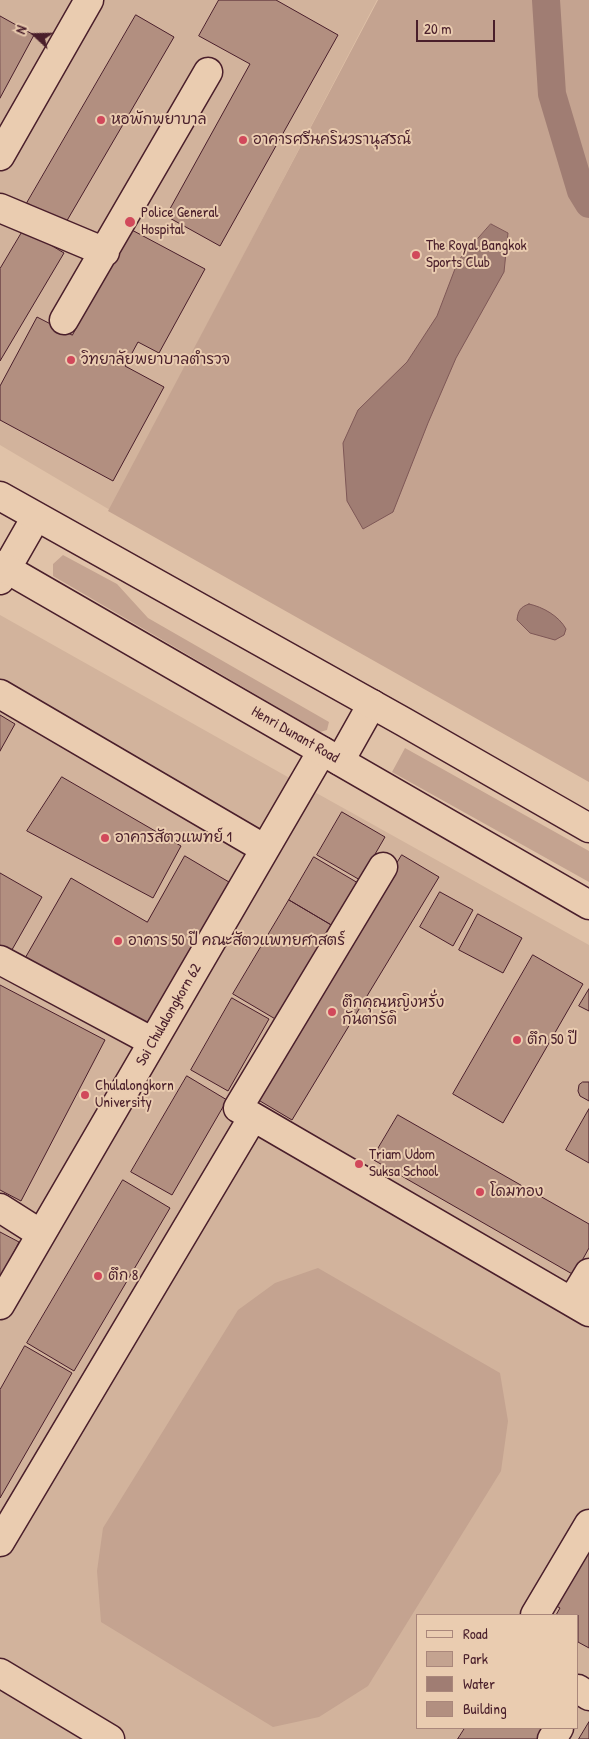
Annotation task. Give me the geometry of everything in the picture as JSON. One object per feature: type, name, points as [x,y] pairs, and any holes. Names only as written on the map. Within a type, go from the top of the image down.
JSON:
[{"type":"main road","points":[[0,156],[89,0]]},
{"type":"main road","points":[[64,320],[208,72]]},
{"type":"main road","points":[[0,208],[104,252]]},
{"type":"main road","points":[[0,496],[589,828]]},
{"type":"main road","points":[[2,571],[36,518]]},
{"type":"main road","name":"Henri Dunant Road","points":[[2,571],[331,756],[589,905]]},
{"type":"main road","points":[[0,694],[265,849]]},
{"type":"main road","name":"Soi Chulalongkorn 62","points":[[0,1305],[265,849],[331,756],[372,704]]},
{"type":"main road","points":[[383,867],[238,1108],[580,1307],[589,1274]]},
{"type":"main road","points":[[0,960],[153,1042]]},
{"type":"main road","points":[[0,1542],[253,1116]]},
{"type":"main road","points":[[0,1208],[41,1234]]},
{"type":"main road","points":[[536,1614],[589,1524]]},
{"type":"main road","points":[[0,1673],[110,1739]]},
{"type":"shaded area","name":"Police General Hospital","points":[[0,0],[377,0],[110,510],[0,445]]},
{"type":"shaded area","name":"Triam Udom Suksa School","points":[[0,615],[589,945],[589,1739],[0,1739]]},
{"type":"green space","name":"The Royal Bangkok Sports Club","points":[[378,0],[589,0],[589,782],[108,511]]},
{"type":"green space","points":[[63,555],[117,584],[148,618],[329,722],[327,730],[320,732],[53,576],[53,564]]},
{"type":"green space","points":[[405,748],[589,851],[589,882],[392,772]]},
{"type":"green space","points":[[318,1268],[500,1373],[508,1421],[501,1471],[368,1686],[319,1717],[273,1727],[101,1622],[97,1571],[103,1528],[238,1310],[275,1283]]},
{"type":"water","points":[[491,224],[508,233],[504,272],[456,358],[393,512],[363,529],[347,501],[343,443],[358,410],[407,362],[437,316],[458,261]]},
{"type":"water","points":[[529,604],[540,607],[555,616],[566,629],[564,635],[555,640],[530,633],[517,620],[523,606]]},
{"type":"building","name":"อาคารศรีนครินวรานุสรณ์","points":[[219,0],[276,0],[338,35],[220,246],[166,216],[250,64],[199,36]]},
{"type":"building","name":"หอพักพยาบาล","points":[[136,15],[174,37],[65,224],[27,203]]},
{"type":"building","points":[[0,16],[34,35],[0,98]]},
{"type":"building","points":[[24,229],[64,253],[0,361],[0,269]]},
{"type":"building","name":"วิทยาลัยพยาบาลตำรวจ","points":[[130,229],[205,269],[159,353],[138,342],[125,366],[164,387],[113,481],[0,420],[0,386],[37,317],[72,335]]},
{"type":"building","points":[[0,715],[15,724],[0,751]]},
{"type":"building","name":"อาคารสัตวแพทย์ 1","points":[[62,777],[181,846],[153,898],[27,831]]},
{"type":"building","points":[[342,812],[385,837],[360,880],[317,855]]},
{"type":"building","name":"ตึกคุณหญิงหรั่ง กันตารัติ","points":[[402,855],[439,877],[292,1120],[255,1098]]},
{"type":"building","name":"อาคาร 50 ปี คณะสัตวแพทยศาสตร์","points":[[185,856],[234,885],[147,1033],[24,960],[71,878],[147,922]]},
{"type":"building","points":[[314,857],[358,883],[333,926],[289,900]]},
{"type":"building","points":[[0,873],[42,897],[9,955],[0,950]]},
{"type":"building","points":[[440,892],[473,910],[453,946],[420,927]]},
{"type":"building","points":[[289,900],[333,926],[277,1020],[233,994]]},
{"type":"building","points":[[478,914],[522,938],[503,973],[459,950]]},
{"type":"building","name":"ตึก 50 ปี","points":[[533,955],[583,984],[503,1123],[453,1094]]},
{"type":"building","points":[[0,985],[105,1040],[21,1201],[0,1190]]},
{"type":"building","points":[[589,989],[589,1011],[579,1006]]},
{"type":"building","points":[[232,998],[269,1019],[228,1091],[191,1070]]},
{"type":"building","points":[[187,1076],[227,1100],[172,1195],[131,1172]]},
{"type":"building","points":[[583,1082],[589,1082],[589,1101],[580,1096],[578,1091],[579,1085]]},
{"type":"building","points":[[589,1109],[589,1163],[566,1150]]},
{"type":"building","name":"โดมทอง","points":[[398,1115],[589,1224],[589,1248],[574,1275],[372,1159]]},
{"type":"building","name":"ตึก 8","points":[[123,1180],[170,1208],[74,1371],[27,1343]]},
{"type":"building","points":[[0,1232],[19,1242],[0,1280]]},
{"type":"building","points":[[25,1346],[72,1373],[0,1498],[0,1390]]},
{"type":"building","points":[[589,1538],[589,1648],[579,1643],[579,1614],[557,1614],[560,1608],[551,1603]]},
{"type":"building","points":[[589,1722],[589,1739],[579,1739]]},
{"type":"building","points":[[464,1729],[548,1729],[542,1739],[458,1739]]},
{"type":"waterway","points":[[546,0],[552,94],[581,191],[589,204]]},
{"type":"place","name":"หอพักพยาบาล","points":[[101,120]]},
{"type":"place","name":"อาคารศรีนครินวรานุสรณ์","points":[[243,140]]},
{"type":"place","name":"Police General Hospital","points":[[130,222]]},
{"type":"place","name":"The Royal Bangkok Sports Club","points":[[416,255]]},
{"type":"place","name":"วิทยาลัยพยาบาลตำรวจ","points":[[71,360]]},
{"type":"place","name":"อาคารสัตวแพทย์ 1","points":[[105,838]]},
{"type":"place","name":"อาคาร 50 ปี คณะสัตวแพทยศาสตร์","points":[[118,941]]},
{"type":"place","name":"ตึกคุณหญิงหรั่ง กันตารัติ","points":[[332,1012]]},
{"type":"place","name":"ตึก 50 ปี","points":[[517,1040]]},
{"type":"place","name":"Chulalongkorn University","points":[[85,1095]]},
{"type":"place","name":"Triam Udom Suksa School","points":[[359,1164]]},
{"type":"place","name":"โดมทอง","points":[[480,1192]]},
{"type":"place","name":"ตึก 8","points":[[98,1276]]}]
